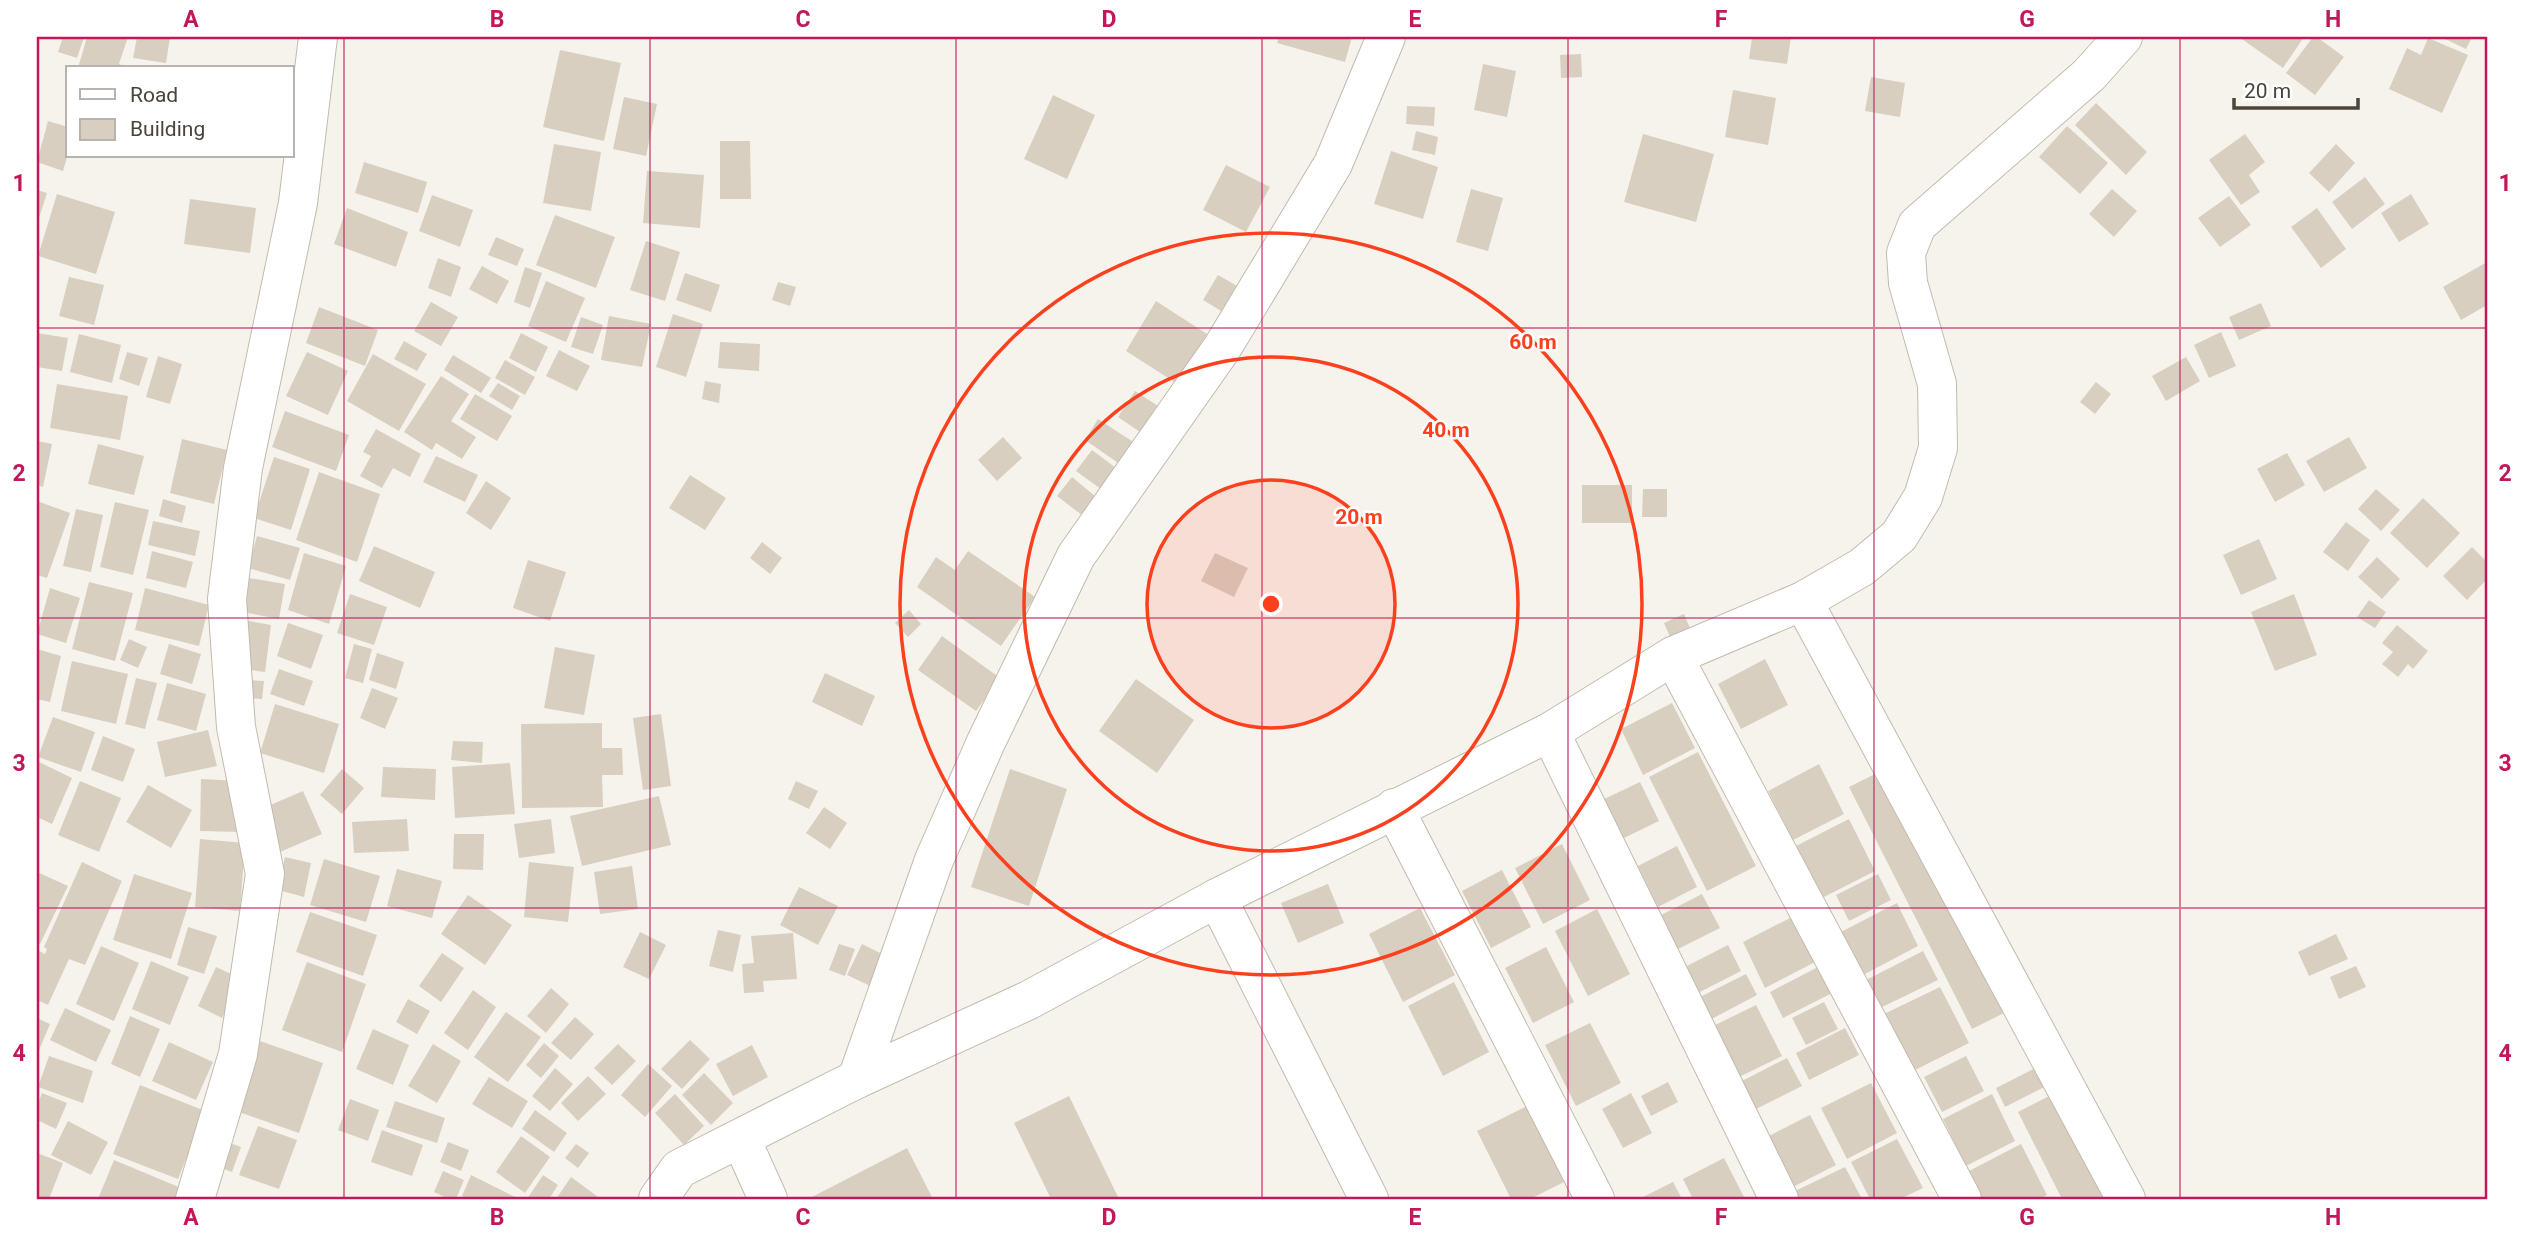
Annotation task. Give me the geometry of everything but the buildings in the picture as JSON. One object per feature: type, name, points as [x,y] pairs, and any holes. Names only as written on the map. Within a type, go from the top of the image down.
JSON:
[{"type":"street","points":[[195,1199],[238,1054],[265,874],[236,727],[227,598],[243,468],[298,203],[318,37]]},
{"type":"street","points":[[857,1079],[933,860],[986,741],[1076,555],[1222,348],[1333,164],[1386,37]]},
{"type":"street","points":[[658,1199],[679,1169],[857,1079],[1029,1000],[1217,898],[1550,732],[1673,656],[1803,601],[1862,567],[1899,536],[1923,497],[1938,448],[1937,384],[1908,283],[1906,253],[1917,225],[2089,75],[2123,37]]},
{"type":"street","points":[[1803,601],[2126,1199]]},
{"type":"street","points":[[1673,656],[1962,1199]]},
{"type":"street","points":[[1550,732],[1779,1199]]},
{"type":"street","points":[[1394,808],[1595,1199]]},
{"type":"street","points":[[1217,898],[1369,1199]]},
{"type":"street","points":[[741,1139],[768,1199]]}]
